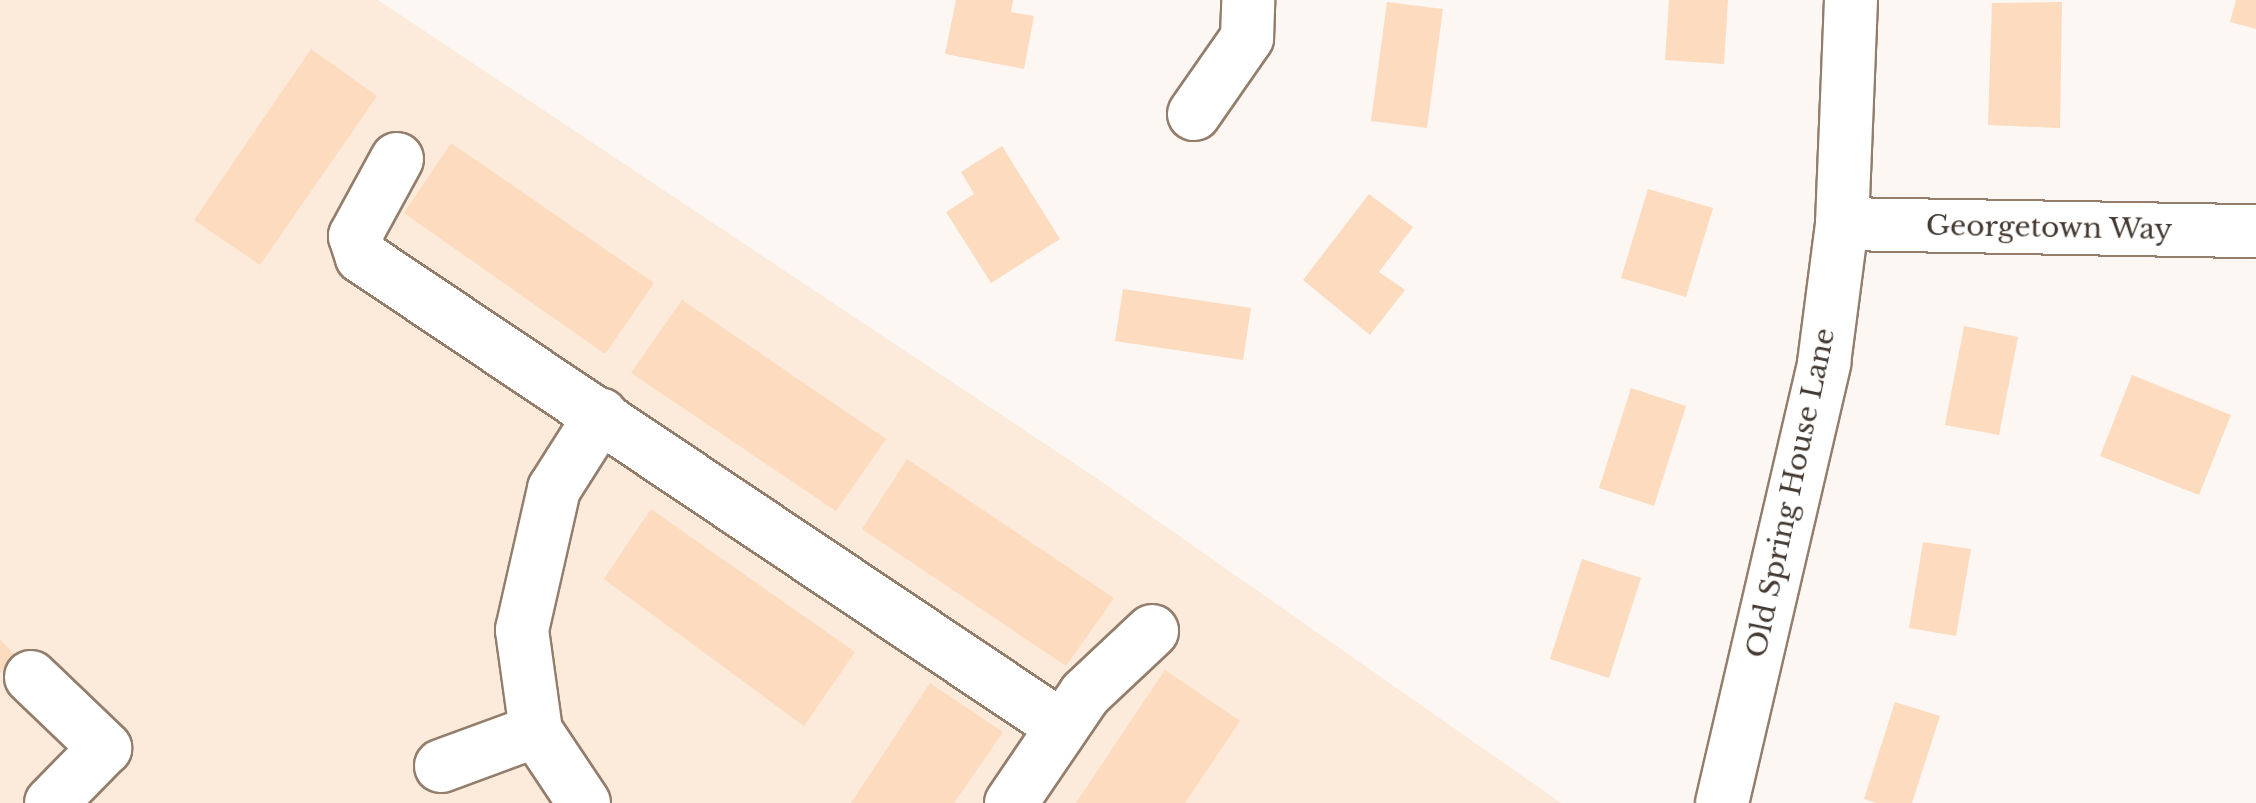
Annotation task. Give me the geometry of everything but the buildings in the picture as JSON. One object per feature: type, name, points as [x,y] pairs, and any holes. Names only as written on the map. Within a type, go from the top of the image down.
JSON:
[{"type":"street","points":[[1194,114],[1246,38],[1248,0]]},
{"type":"street","name":"Old Spring House Lane","points":[[1722,803],[1824,363],[1842,224],[1851,0]]},
{"type":"street","points":[[397,159],[354,236],[362,257],[1060,726]]},
{"type":"street","name":"Georgetown Way","points":[[1842,224],[2256,231]]},
{"type":"street","points":[[584,803],[536,731],[522,630],[534,558],[554,490],[601,415]]},
{"type":"street","points":[[1011,803],[1060,726],[1152,631]]},
{"type":"street","points":[[31,677],[105,748],[51,803]]},
{"type":"street","points":[[441,766],[536,731]]},
{"type":"shaded area","points":[[0,0],[378,0],[1102,482],[1561,803],[0,803]]}]
